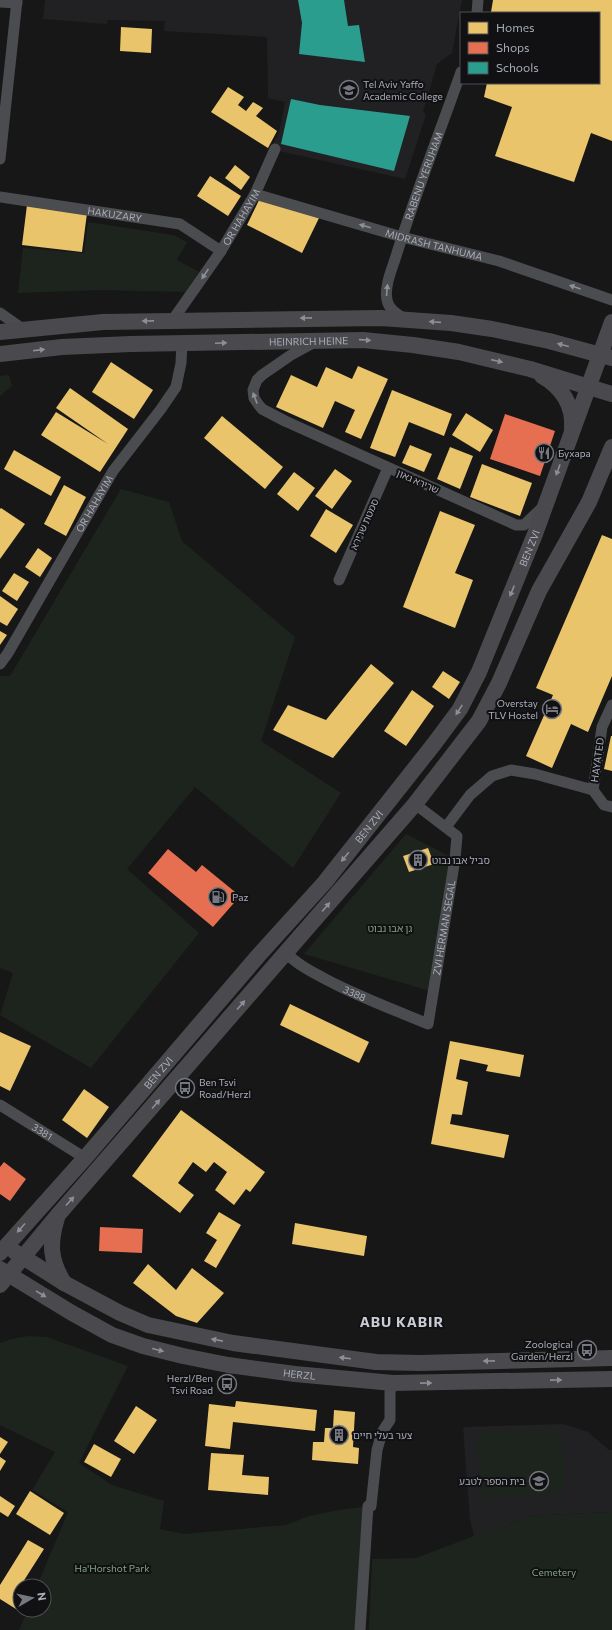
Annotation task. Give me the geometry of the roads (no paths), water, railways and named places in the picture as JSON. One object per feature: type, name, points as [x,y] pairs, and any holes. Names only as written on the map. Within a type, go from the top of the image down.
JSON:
[{"type":"main road","points":[[0,332],[103,322],[330,318],[407,320],[451,323],[492,329],[549,341],[606,356]]},
{"type":"main road","name":"BEN ZVI","points":[[2,1247],[85,1158],[258,956],[325,882],[460,709],[479,672],[546,504],[590,386],[606,356],[612,322]]},
{"type":"main road","name":"HEINRICH HEINE","points":[[0,354],[62,347],[182,343],[363,340],[413,345],[459,352],[530,369],[590,386],[612,394]]},
{"type":"main road","points":[[530,369],[557,386],[563,394],[572,413],[572,433]]},
{"type":"main road","name":"BEN ZVI","points":[[3,1276],[22,1258],[415,804],[479,721],[499,683],[539,591],[589,502],[611,454]]},
{"type":"main road","points":[[57,1216],[53,1230],[52,1253],[58,1273],[64,1283]]},
{"type":"main road","points":[[2,1247],[120,1313],[148,1325],[233,1343],[376,1362],[415,1363],[612,1358]]},
{"type":"main road","name":"HERZL","points":[[3,1276],[112,1335],[143,1346],[228,1365],[295,1374],[393,1383],[612,1379]]},
{"type":"main road","points":[[360,1380],[376,1362]]},
{"type":"main road","points":[[393,1383],[402,1372],[415,1363]]},
{"type":"street","points":[[477,12],[478,0]]},
{"type":"street","points":[[0,2],[17,1],[0,159]]},
{"type":"street","name":"RABENU YERUHAM","points":[[407,320],[391,308],[387,301],[387,286],[402,237],[460,75]]},
{"type":"street","name":"OR HAHAYIM","points":[[172,321],[221,251],[255,194],[276,150]]},
{"type":"street","name":"MIDRASH TANHUMA","points":[[255,194],[402,237],[499,261],[612,300]]},
{"type":"street","name":"HAKUZARY","points":[[0,197],[180,224],[221,251]]},
{"type":"street","points":[[0,314],[24,330]]},
{"type":"street","name":"שרירא גאון","points":[[319,340],[291,355],[257,380],[253,390],[254,398],[262,409],[285,421],[516,525],[524,525],[546,504]]},
{"type":"street","name":"OR HAHAYIM","points":[[0,664],[8,653],[113,471],[176,387],[181,364],[182,343]]},
{"type":"street","name":"סמטת שרירא","points":[[339,580],[388,468]]},
{"type":"street","name":"HAYATED","points":[[612,705],[602,727],[593,790],[604,805],[612,806]]},
{"type":"street","points":[[446,827],[470,795],[492,776],[511,770],[535,774],[593,790]]},
{"type":"street","name":"ZVI HERMAN SEGAL","points":[[415,804],[456,836],[455,858],[428,1024]]},
{"type":"street","name":"3388","points":[[286,953],[296,962],[322,977],[354,993],[428,1024]]},
{"type":"street","name":"3381","points":[[0,1105],[85,1158]]},
{"type":"street","points":[[360,1630],[368,1506],[371,1506],[377,1450],[382,1432],[390,1420],[390,1392],[393,1383]]},
{"type":"place","name":"Tel Aviv Yaffo Academic College","points":[[349,90]]},
{"type":"place","name":"Бухара","points":[[544,453]]},
{"type":"place","name":"Overstay TLV Hostel","points":[[552,709]]},
{"type":"place","name":"סביל אבו נבוט","points":[[418,860]]},
{"type":"place","name":"Paz","points":[[218,897]]},
{"type":"place","name":"Ben Tsvi Road/Herzl","points":[[185,1088]]},
{"type":"place","name":"Zoological Garden/Herzl","points":[[587,1350]]},
{"type":"place","name":"Herzl/Ben Tsvi Road","points":[[227,1384]]},
{"type":"place","name":"צער בעלי חיים","points":[[339,1435]]},
{"type":"place","name":"בית הספר לטבע","points":[[539,1481]]},
{"type":"district","name":"ABU KABIR","points":[[402,1321]]},
{"type":"park label","name":"גן אבו נבוט","points":[[390,928]]},
{"type":"park label","name":"Ha'Horshot Park","points":[[112,1568]]},
{"type":"park label","name":"Cemetery","points":[[554,1572]]}]
